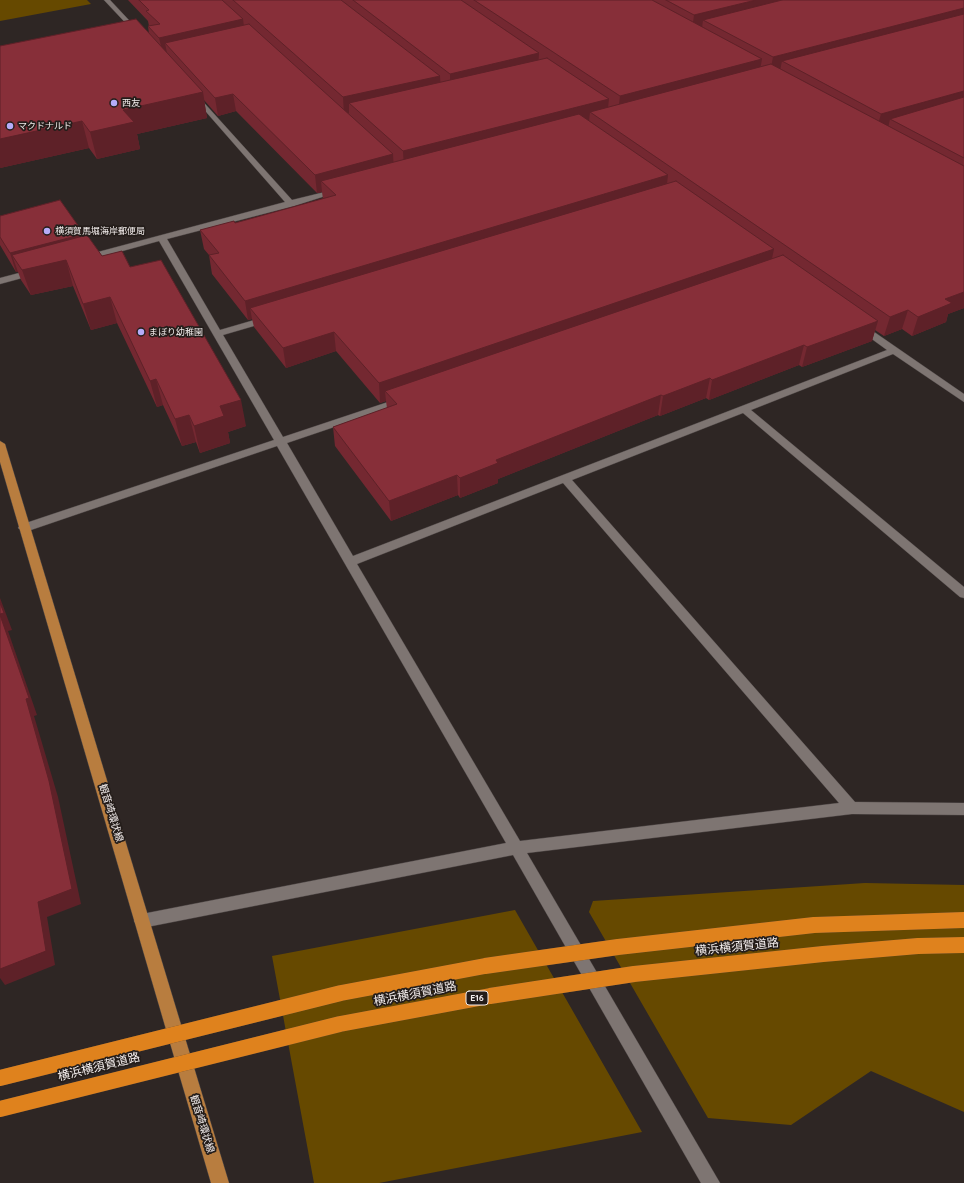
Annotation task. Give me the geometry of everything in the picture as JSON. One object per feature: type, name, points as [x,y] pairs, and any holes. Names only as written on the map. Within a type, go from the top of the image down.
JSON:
[{"type":"highway","name":"横浜横須賀道路","points":[[0,1078],[341,993],[485,966],[618,947],[814,925],[964,920]]},
{"type":"highway","name":"横浜横須賀道路","points":[[0,1109],[340,1024],[490,996],[642,973],[823,954],[918,946],[964,945]]},
{"type":"main road","name":"観音崎環状線","points":[[0,444],[220,1183]]},
{"type":"street","points":[[107,0],[145,40]]},
{"type":"street","points":[[192,92],[291,204]]},
{"type":"street","points":[[78,260],[343,190]]},
{"type":"street","points":[[162,238],[711,1183]]},
{"type":"street","points":[[0,281],[40,270]]},
{"type":"street","points":[[218,334],[279,315]]},
{"type":"street","points":[[856,323],[964,400]]},
{"type":"street","points":[[350,562],[895,350]]},
{"type":"street","points":[[24,528],[407,398]]},
{"type":"street","points":[[744,409],[964,594]]},
{"type":"street","points":[[565,478],[852,808]]},
{"type":"street","points":[[142,921],[516,848],[852,808],[964,809]]},
{"type":"shaded area","points":[[0,0],[87,0],[91,4],[0,21]]},
{"type":"shaded area","points":[[865,883],[964,885],[964,1112],[871,1071],[791,1125],[708,1118],[589,912],[593,901]]},
{"type":"shaded area","points":[[515,910],[642,1132],[379,1183],[314,1183],[272,956]]},
{"type":"building","points":[[139,0],[222,0],[243,19],[159,38],[148,26],[160,24],[146,11],[149,10]]},
{"type":"building","points":[[233,0],[341,0],[440,76],[343,97]]},
{"type":"building","points":[[353,0],[461,0],[539,53],[450,74]]},
{"type":"building","points":[[474,0],[652,0],[762,59],[620,96]]},
{"type":"building","points":[[666,0],[756,0],[694,15]]},
{"type":"building","points":[[782,0],[964,0],[964,8],[773,57],[703,20]]},
{"type":"building","points":[[964,14],[964,91],[881,114],[782,61]]},
{"type":"building","points":[[136,19],[203,92],[123,110],[134,122],[90,132],[82,121],[0,139],[0,46]]},
{"type":"building","points":[[249,24],[393,154],[315,175],[233,94],[215,98],[165,43]]},
{"type":"building","points":[[547,58],[609,99],[403,151],[349,103]]},
{"type":"building","points":[[771,64],[964,166],[964,292],[945,299],[952,303],[918,317],[908,310],[890,317],[590,112]]},
{"type":"building","points":[[964,97],[964,158],[890,119]]},
{"type":"building","points":[[579,114],[668,175],[245,301],[209,255],[219,253],[200,230],[234,221],[235,223],[336,195],[321,181]]},
{"type":"building","points":[[676,181],[774,249],[379,383],[334,332],[283,348],[250,308]]},
{"type":"building","points":[[60,200],[84,234],[10,253],[0,237],[0,216]]},
{"type":"building","points":[[87,235],[102,256],[122,251],[130,267],[161,260],[241,400],[220,406],[224,416],[194,426],[189,415],[175,419],[156,379],[150,381],[110,297],[83,304],[66,260],[22,270],[12,255]]},
{"type":"building","points":[[783,255],[878,321],[807,347],[804,345],[712,380],[710,378],[663,396],[661,395],[496,460],[498,463],[460,478],[457,475],[389,501],[333,427],[397,404],[385,391]]},
{"type":"building","points":[[0,603],[4,613],[0,614]]},
{"type":"building","points":[[0,615],[29,698],[26,699],[49,781],[72,889],[38,902],[46,951],[0,969]]},
{"type":"place","name":"西友","points":[[114,103]]},
{"type":"place","name":"マクドナルド","points":[[10,126]]},
{"type":"place","name":"横須賀馬堀海岸郵便局","points":[[47,231]]},
{"type":"place","name":"まぼり幼稚園","points":[[141,332]]}]
